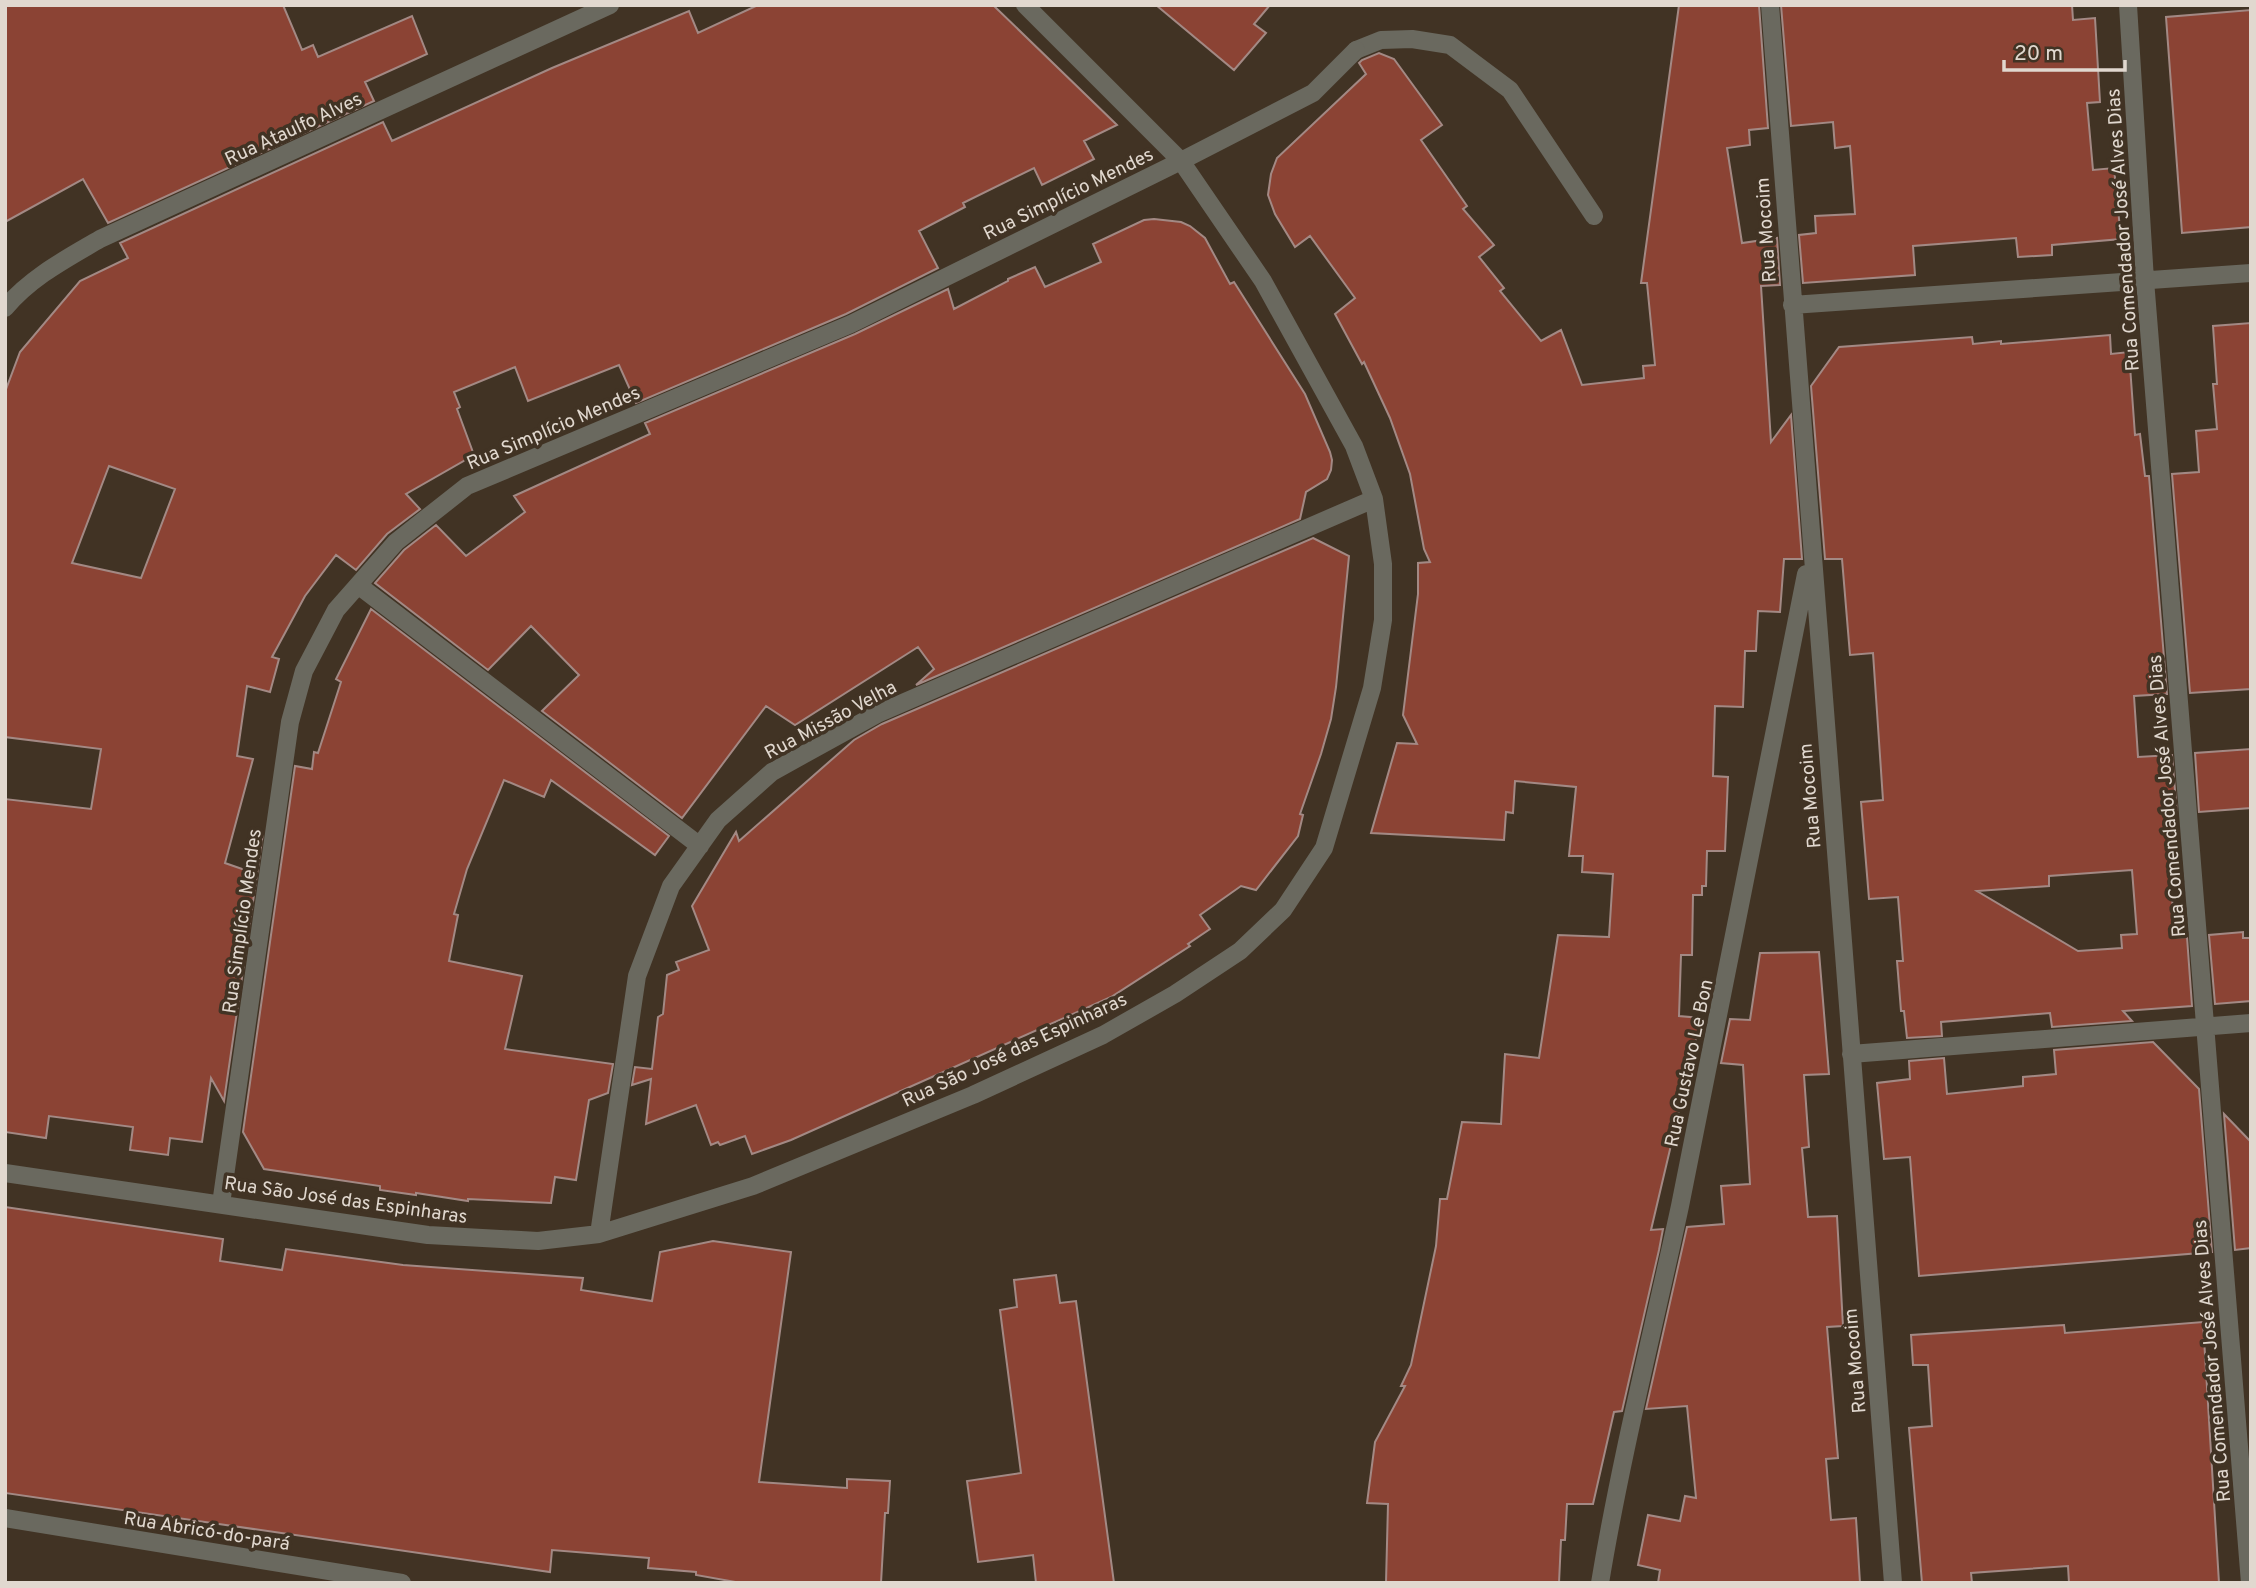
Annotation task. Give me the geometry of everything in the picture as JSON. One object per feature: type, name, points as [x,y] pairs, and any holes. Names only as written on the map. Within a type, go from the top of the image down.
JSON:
[{"type":"street","name":"Rua Ataulfo Alves","points":[[6,306],[24,288],[56,264],[100,239],[610,5]]},
{"type":"street","name":"Rua São José das Espinharas","points":[[5,1173],[428,1235],[538,1241],[599,1234],[753,1186],[973,1095],[1103,1035],[1175,994],[1240,951],[1283,910],[1324,848],[1372,688],[1383,620],[1383,564],[1374,499],[1354,446],[1263,281],[1181,161],[1025,5]]},
{"type":"street","name":"Rua Mocoim","points":[[1770,5],[1893,1583]]},
{"type":"street","name":"Rua Comendador José Alves Dias","points":[[2128,5],[2146,280],[2249,1583]]},
{"type":"street","name":"Rua Simplício Mendes","points":[[221,1204],[290,722],[303,671],[336,610],[396,542],[467,486],[851,324],[1313,93],[1356,50],[1381,40],[1412,39],[1450,45],[1510,90],[1594,216]]},
{"type":"street","points":[[1792,305],[2251,273]]},
{"type":"street","name":"Rua Missão Velha","points":[[599,1234],[637,976],[671,886],[718,820],[772,772],[877,714],[1374,499]]},
{"type":"street","name":"Rua Gustavo Le Bon","points":[[1600,1583],[1613,1503],[1653,1332],[1729,973],[1811,550]]},
{"type":"street","points":[[358,585],[700,846]]},
{"type":"street","points":[[1851,1054],[2251,1023]]},
{"type":"street","name":"Rua Abricó-do-pará","points":[[5,1518],[402,1583]]},
{"type":"building","points":[[5,5],[283,5],[302,50],[313,45],[318,57],[412,16],[427,54],[365,82],[374,101],[108,223],[83,179],[5,222]]},
{"type":"building","points":[[758,5],[993,5],[1117,125],[1084,141],[1094,159],[1042,185],[1034,168],[963,203],[965,207],[919,231],[938,268],[846,314],[636,403],[619,365],[528,401],[515,367],[454,392],[460,407],[457,409],[474,455],[406,494],[420,509],[387,534],[356,570],[336,555],[305,596],[272,657],[279,659],[270,692],[247,686],[237,756],[253,759],[225,863],[245,870],[263,833],[224,1101],[211,1078],[202,1142],[170,1138],[168,1155],[130,1150],[133,1127],[49,1116],[46,1138],[5,1132],[5,799],[91,809],[101,749],[5,737],[5,392],[20,352],[80,281],[128,258],[120,243],[383,122],[392,141],[552,68],[689,11],[698,33]],"holes":[[[109,466],[175,489],[141,578],[72,563]]]},
{"type":"building","points":[[1156,5],[1270,5],[1254,24],[1266,33],[1234,70]]},
{"type":"building","points":[[1679,5],[1759,5],[1768,128],[1749,130],[1750,145],[1727,148],[1742,243],[1777,238],[1780,285],[1761,286],[1771,442],[1791,415],[1802,559],[1784,559],[1780,612],[1758,611],[1756,651],[1745,651],[1743,707],[1715,706],[1713,776],[1728,777],[1725,851],[1707,851],[1706,886],[1702,886],[1702,895],[1693,895],[1692,955],[1681,955],[1679,1016],[1701,1018],[1651,1230],[1663,1229],[1659,1250],[1622,1411],[1614,1412],[1593,1504],[1567,1504],[1565,1540],[1561,1540],[1559,1583],[1386,1583],[1388,1504],[1367,1503],[1375,1442],[1405,1386],[1401,1386],[1411,1365],[1436,1246],[1440,1199],[1447,1199],[1462,1122],[1501,1124],[1505,1054],[1539,1058],[1558,935],[1609,937],[1613,874],[1582,872],[1583,856],[1569,856],[1576,787],[1515,781],[1513,813],[1506,812],[1504,840],[1371,833],[1397,743],[1417,744],[1403,715],[1418,594],[1418,563],[1430,562],[1424,549],[1410,474],[1390,418],[1364,362],[1362,364],[1335,314],[1355,298],[1310,236],[1295,247],[1275,214],[1268,195],[1271,174],[1277,158],[1366,74],[1359,63],[1362,60],[1379,53],[1394,59],[1442,125],[1421,140],[1467,206],[1463,209],[1494,245],[1479,257],[1504,288],[1500,291],[1541,341],[1561,330],[1582,385],[1644,378],[1643,366],[1655,365],[1647,283],[1641,283]]},
{"type":"building","points":[[1781,5],[2072,5],[2073,20],[2095,18],[2100,102],[2087,103],[2093,170],[2114,168],[2121,239],[2052,245],[2052,255],[2018,257],[2016,238],[1913,246],[1915,275],[1803,283],[1799,235],[1816,233],[1815,216],[1855,214],[1850,146],[1835,148],[1833,122],[1791,126]]},
{"type":"building","points":[[2251,10],[2251,227],[2182,233],[2166,17]]},
{"type":"building","points":[[1144,220],[1181,222],[1205,238],[1230,284],[1234,282],[1305,394],[1332,460],[1327,479],[1306,492],[1300,519],[916,685],[934,669],[918,647],[795,725],[766,706],[682,818],[542,711],[579,675],[531,626],[488,670],[375,583],[404,550],[436,525],[466,556],[525,512],[514,496],[650,434],[645,423],[855,334],[948,289],[954,309],[1035,267],[1045,287],[1101,262],[1093,244]]},
{"type":"building","points":[[2251,323],[2251,689],[2190,693],[2172,474],[2199,472],[2196,431],[2217,429],[2213,384],[2217,384],[2213,326]]},
{"type":"building","points":[[2110,335],[2111,354],[2129,352],[2135,435],[2140,434],[2145,476],[2149,476],[2167,694],[2134,696],[2138,757],[2172,755],[2177,814],[2171,814],[2168,844],[2175,938],[2187,937],[2192,1006],[2123,1011],[2132,1021],[2052,1027],[2050,1013],[1941,1022],[1942,1036],[1907,1038],[1904,1011],[1901,1011],[1897,961],[1903,961],[1898,897],[1869,899],[1861,802],[1883,800],[1873,653],[1850,655],[1842,559],[1825,559],[1811,386],[1839,347],[1972,337],[1973,344],[2001,341],[2001,344]],"holes":[[[2132,870],[2137,934],[2121,935],[2122,948],[2078,951],[1977,891],[2049,886],[2049,876]]]},
{"type":"building","points":[[1313,538],[1349,556],[1331,719],[1300,814],[1303,815],[1298,836],[1256,890],[1241,886],[1200,915],[1210,929],[1188,944],[1190,946],[1111,997],[791,1140],[752,1154],[745,1136],[720,1145],[718,1142],[711,1145],[696,1105],[646,1124],[651,1079],[632,1085],[635,1067],[652,1069],[658,1017],[663,1014],[667,975],[679,970],[676,962],[709,950],[692,906],[736,832],[739,841],[854,740],[882,724]]},
{"type":"building","points":[[371,609],[669,836],[655,855],[551,780],[544,797],[504,780],[467,869],[454,914],[458,915],[449,961],[522,976],[505,1049],[613,1064],[608,1093],[589,1100],[576,1180],[555,1177],[551,1203],[468,1201],[416,1195],[380,1190],[380,1186],[264,1169],[243,1132],[295,766],[312,769],[314,752],[318,753],[341,682],[336,679]]},
{"type":"building","points":[[2251,749],[2251,808],[2199,812],[2195,753]]},
{"type":"building","points":[[2243,932],[2243,938],[2251,938],[2251,1001],[2215,1004],[2209,935]]},
{"type":"building","points":[[1819,952],[1829,1074],[1804,1075],[1809,1147],[1802,1148],[1808,1217],[1837,1216],[1843,1326],[1827,1327],[1838,1458],[1826,1459],[1831,1520],[1856,1518],[1860,1583],[1658,1583],[1660,1570],[1638,1565],[1648,1515],[1680,1521],[1685,1496],[1696,1498],[1687,1406],[1646,1409],[1687,1227],[1724,1224],[1721,1186],[1750,1184],[1743,1065],[1721,1063],[1730,1019],[1750,1020],[1760,953]]},
{"type":"building","points":[[2153,1042],[2199,1089],[2212,1252],[1919,1276],[1910,1157],[1884,1159],[1877,1083],[1910,1079],[1909,1061],[1944,1058],[1947,1094],[2023,1086],[2023,1077],[2056,1074],[2054,1050]]},
{"type":"building","points":[[2224,1114],[2251,1142],[2251,1248],[2235,1250]]},
{"type":"building","points":[[5,1207],[223,1239],[220,1261],[282,1270],[286,1249],[403,1265],[583,1278],[581,1290],[652,1301],[660,1252],[713,1241],[791,1252],[759,1482],[847,1488],[847,1479],[890,1481],[888,1513],[885,1513],[881,1583],[741,1583],[696,1575],[696,1572],[648,1568],[649,1558],[552,1550],[550,1572],[5,1493]]},
{"type":"building","points":[[1056,1275],[1060,1303],[1076,1301],[1114,1583],[1036,1583],[1033,1555],[978,1562],[967,1481],[1021,1473],[1000,1310],[1017,1307],[1014,1280]]},
{"type":"building","points":[[2203,1322],[2219,1583],[2069,1583],[2068,1566],[1971,1573],[1972,1583],[1922,1583],[1909,1428],[1932,1426],[1928,1365],[1913,1365],[1911,1335],[2064,1325],[2065,1333]]}]
